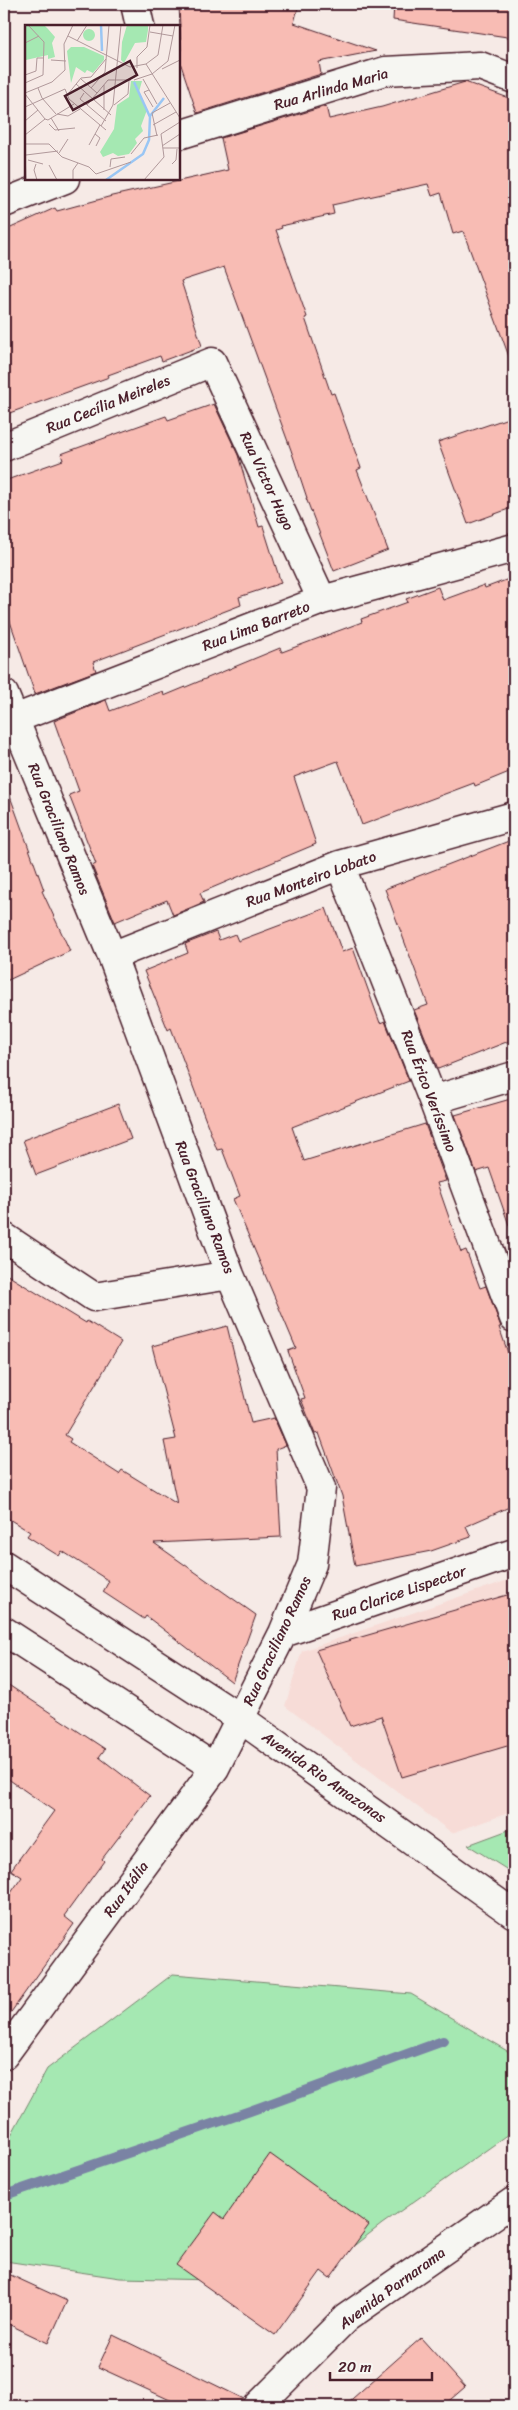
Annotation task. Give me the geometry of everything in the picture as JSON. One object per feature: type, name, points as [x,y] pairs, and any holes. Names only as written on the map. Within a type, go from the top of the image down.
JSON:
[{"type":"street","points":[[135,4],[140,25]]},
{"type":"street","name":"Rua Arlinda Maria","points":[[180,135],[385,71],[480,66],[514,79]]},
{"type":"street","points":[[4,202],[62,180]]},
{"type":"street","name":"Rua Cecília Meireles","points":[[4,447],[212,362]]},
{"type":"street","name":"Rua Victor Hugo","points":[[212,362],[322,600]]},
{"type":"street","name":"Rua Lima Barreto","points":[[9,721],[322,600],[514,548]]},
{"type":"street","name":"Rua Graciliano Ramos","points":[[4,694],[9,721],[112,956],[230,1275],[321,1488],[312,1564],[283,1633],[241,1719]]},
{"type":"street","name":"Rua Monteiro Lobato","points":[[112,956],[340,866],[514,816]]},
{"type":"street","name":"Rua Érico Veríssimo","points":[[340,866],[433,1100],[514,1318]]},
{"type":"street","points":[[433,1100],[514,1076]]},
{"type":"street","points":[[4,1237],[94,1297],[230,1275]]},
{"type":"street","name":"Rua Clarice Lispector","points":[[283,1633],[514,1553]]},
{"type":"street","name":"Avenida Rio Amazonas","points":[[4,1565],[241,1719],[514,1914]]},
{"type":"street","points":[[4,1631],[215,1768]]},
{"type":"street","name":"Rua Itália","points":[[4,2056],[215,1768],[241,1719]]},
{"type":"street","name":"Avenida Parnarama","points":[[258,2406],[346,2318],[514,2201]]},
{"type":"shaded area","points":[[514,1578],[514,1811],[452,1833],[285,1706],[302,1651]]},
{"type":"green space","points":[[514,1828],[514,1874],[468,1845]]},
{"type":"green space","points":[[173,1974],[411,1994],[514,2055],[514,2084],[509,2134],[382,2224],[307,2282],[120,2278],[5,2261],[4,2148],[47,2069]]},
{"type":"building","points":[[179,4],[299,4],[294,23],[376,51],[319,62],[321,74],[197,113],[180,62]]},
{"type":"building","points":[[394,4],[514,4],[514,38],[393,20]]},
{"type":"building","points":[[465,82],[514,100],[514,361],[511,362],[463,231],[453,234],[441,193],[432,196],[428,184],[332,205],[334,214],[281,226],[282,228],[276,230],[307,317],[305,318],[331,394],[334,393],[361,468],[357,470],[388,550],[334,571],[224,267],[181,281],[202,346],[162,361],[160,356],[108,375],[109,377],[4,415],[4,231],[55,208],[57,211],[112,196],[228,170],[221,138],[326,106],[329,119],[382,107]]},
{"type":"building","points":[[214,404],[238,455],[259,527],[263,526],[281,583],[239,597],[241,605],[93,662],[96,671],[35,694],[4,604],[4,481],[63,460],[61,454],[166,416],[168,420]]},
{"type":"building","points":[[514,416],[514,507],[468,524],[438,442]]},
{"type":"building","points":[[514,577],[514,770],[475,786],[474,783],[362,825],[338,761],[294,777],[316,844],[200,893],[204,902],[173,915],[167,900],[115,922],[92,866],[96,864],[69,795],[79,791],[54,721],[106,700],[110,711],[163,691],[164,696],[280,648],[282,652],[362,622],[361,619],[408,602],[406,599],[438,587],[443,600],[484,585],[485,588]]},
{"type":"building","points":[[4,788],[7,788],[44,890],[42,891],[70,951],[4,982]]},
{"type":"building","points":[[514,839],[514,1039],[438,1069],[414,1010],[428,1005],[385,889]]},
{"type":"building","points":[[326,908],[342,952],[353,948],[380,1023],[385,1021],[409,1081],[292,1127],[304,1161],[425,1124],[446,1181],[437,1183],[461,1252],[466,1250],[480,1288],[486,1286],[514,1370],[514,1505],[466,1526],[471,1537],[431,1551],[355,1566],[342,1496],[319,1433],[315,1434],[301,1399],[305,1398],[288,1351],[296,1348],[233,1199],[240,1196],[222,1149],[217,1150],[171,1028],[168,1030],[144,971],[188,953],[185,944],[216,932],[219,940],[235,934],[238,941]]},
{"type":"building","points":[[514,1098],[514,1228],[510,1228],[489,1168],[476,1172],[455,1115]]},
{"type":"building","points":[[118,1104],[131,1139],[36,1175],[23,1140]]},
{"type":"building","points":[[4,1273],[121,1342],[65,1435],[71,1439],[69,1442],[119,1474],[122,1470],[177,1504],[164,1441],[176,1439],[152,1346],[227,1326],[251,1423],[274,1418],[286,1445],[276,1449],[281,1537],[154,1543],[256,1615],[232,1682],[146,1616],[144,1619],[103,1592],[109,1581],[62,1551],[59,1556],[27,1536],[30,1532],[4,1516]]},
{"type":"building","points":[[514,1593],[514,1744],[402,1777],[381,1716],[350,1726],[316,1650]]},
{"type":"building","points":[[4,1682],[105,1749],[99,1757],[150,1796],[102,1859],[104,1861],[64,1916],[74,1924],[4,2022],[4,1903],[22,1877],[11,1870],[54,1811],[4,1776]]},
{"type":"building","points":[[270,2154],[369,2225],[330,2278],[321,2271],[275,2335],[176,2265],[215,2212],[224,2219]]},
{"type":"building","points":[[4,2272],[67,2301],[48,2343],[4,2322]]},
{"type":"building","points":[[113,2335],[244,2399],[243,2406],[183,2406],[98,2367]]},
{"type":"building","points":[[421,2338],[465,2387],[443,2406],[344,2406]]},
{"type":"waterway","points":[[5,2195],[250,2111],[443,2041]]}]
